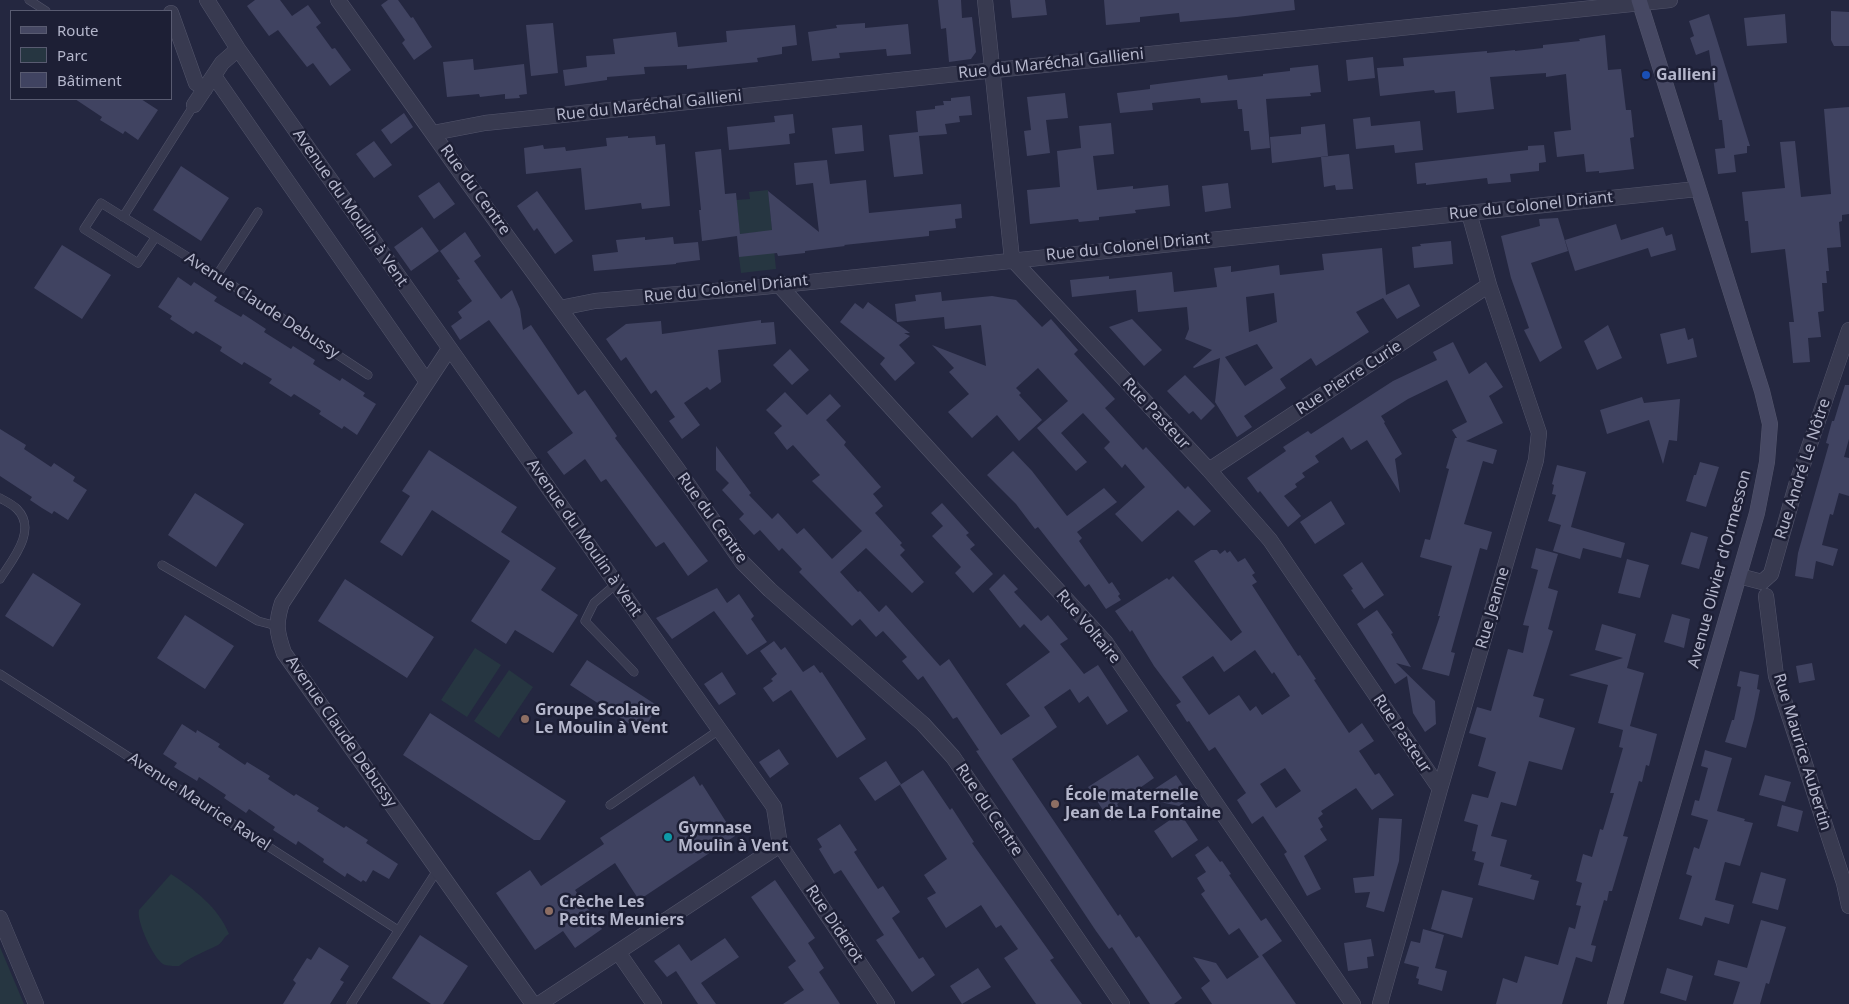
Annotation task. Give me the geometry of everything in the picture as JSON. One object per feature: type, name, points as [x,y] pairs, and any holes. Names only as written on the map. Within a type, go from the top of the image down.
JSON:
[{"type":"main road","name":"Avenue Olivier d'Ormesson","points":[[1615,1004],[1757,513],[1767,462],[1770,424],[1762,391],[1639,1]]},
{"type":"street","name":"Avenue du Moulin à Vent","points":[[207,0],[238,50],[774,807],[780,845]]},
{"type":"street","name":"Rue du Centre","points":[[338,0],[460,172],[678,470],[742,562],[770,590],[923,724],[953,757],[1122,1004]]},
{"type":"street","points":[[985,0],[1012,259]]},
{"type":"street","name":"Rue du Maréchal Gallieni","points":[[433,133],[486,123],[1639,1],[1670,0]]},
{"type":"street","points":[[172,15],[196,83],[205,89]]},
{"type":"street","points":[[194,105],[222,62],[238,50]]},
{"type":"street","points":[[214,76],[427,382]]},
{"type":"street","name":"Rue du Colonel Driant","points":[[560,308],[595,301],[779,285],[1434,215],[1469,214],[1697,188]]},
{"type":"street","name":"Rue Jeanne","points":[[1380,1004],[1440,789],[1536,460],[1539,433],[1489,285],[1469,214]]},
{"type":"street","name":"Rue Pasteur","points":[[1012,259],[1209,470],[1270,540],[1440,789]]},
{"type":"street","name":"Rue Voltaire","points":[[779,285],[1106,643],[1353,1004]]},
{"type":"street","name":"Rue Pierre Curie","points":[[1209,470],[1489,285]]},
{"type":"street","name":"Rue André Le Nôtre","points":[[1739,576],[1762,582],[1771,574],[1797,482],[1849,330]]},
{"type":"street","name":"Avenue Claude Debussy","points":[[449,349],[282,603],[277,618],[277,634],[284,653],[533,1004]]},
{"type":"street","name":"Rue Maurice Aubertin","points":[[1766,596],[1776,676],[1844,883],[1849,906]]},
{"type":"street","points":[[539,1004],[780,845]]},
{"type":"street","name":"Rue Diderot","points":[[780,845],[887,1004]]},
{"type":"street","points":[[0,918],[36,1004]]},
{"type":"street","points":[[618,952],[654,1004]]},
{"type":"lane","points":[[29,0],[44,10]]},
{"type":"lane","points":[[123,217],[194,105]]},
{"type":"lane","name":"Avenue Claude Debussy","points":[[155,238],[138,263],[84,229],[101,203],[217,275],[368,375]]},
{"type":"lane","points":[[217,275],[258,212]]},
{"type":"lane","points":[[0,498],[17,509],[23,519],[24,531],[22,544],[0,579]]},
{"type":"lane","points":[[162,565],[258,621],[277,626]]},
{"type":"lane","points":[[616,584],[594,603],[585,620],[634,672]]},
{"type":"lane","name":"Avenue Maurice Ravel","points":[[0,674],[398,930]]},
{"type":"lane","points":[[610,805],[719,730]]},
{"type":"lane","points":[[351,1004],[438,870]]},
{"type":"green space","points":[[768,190],[776,269],[741,273],[739,257],[763,232],[740,234],[736,200],[750,199],[749,192]]},
{"type":"green space","points":[[475,648],[501,665],[467,717],[441,700]]},
{"type":"green space","points":[[509,670],[533,687],[499,738],[474,721]]},
{"type":"green space","points":[[171,874],[189,886],[212,907],[219,915],[229,934],[218,945],[179,966],[165,965],[159,960],[146,938],[139,915],[139,910]]},
{"type":"green space","points":[[0,947],[24,1004],[0,1004]]},
{"type":"building","points":[[255,0],[280,0],[292,16],[308,5],[321,23],[316,27],[351,70],[330,86],[313,63],[307,67],[278,30],[269,36],[247,6]]},
{"type":"building","points":[[388,0],[398,0],[411,18],[413,17],[432,47],[414,60],[402,43],[405,40],[381,5]]},
{"type":"building","points":[[938,0],[961,0],[962,18],[972,17],[976,52],[971,59],[949,62],[946,28],[941,29]]},
{"type":"building","points":[[1010,0],[1045,0],[1047,15],[1012,18]]},
{"type":"building","points":[[1104,0],[1294,0],[1295,10],[1180,22],[1179,13],[1140,17],[1140,22],[1106,25]]},
{"type":"building","points":[[1831,11],[1849,12],[1849,46],[1834,46],[1831,40]]},
{"type":"building","points":[[1709,14],[1750,146],[1747,146],[1747,153],[1734,155],[1736,172],[1718,174],[1715,149],[1725,148],[1722,120],[1719,120],[1709,50],[1696,55],[1690,38],[1694,36],[1689,21]]},
{"type":"building","points":[[1785,14],[1787,43],[1747,46],[1744,18]]},
{"type":"building","points":[[553,23],[558,73],[531,76],[526,25]]},
{"type":"building","points":[[865,23],[865,28],[908,24],[911,54],[887,56],[886,49],[839,53],[840,58],[812,61],[808,32],[837,28],[836,25]]},
{"type":"building","points":[[795,25],[797,45],[782,47],[782,54],[757,58],[758,62],[687,69],[687,65],[644,67],[645,74],[607,77],[607,80],[565,86],[563,70],[587,67],[586,56],[615,54],[613,39],[676,32],[678,47],[727,42],[726,31]]},
{"type":"building","points":[[1605,35],[1608,70],[1621,69],[1626,110],[1631,110],[1634,137],[1630,138],[1634,169],[1599,173],[1599,171],[1586,172],[1584,154],[1557,157],[1554,132],[1571,130],[1566,74],[1546,77],[1546,73],[1490,77],[1494,109],[1457,113],[1455,91],[1435,93],[1434,90],[1380,96],[1377,68],[1404,66],[1403,58],[1543,48],[1543,45],[1580,41],[1579,39]]},
{"type":"building","points":[[1373,57],[1375,78],[1348,81],[1346,60]]},
{"type":"building","points":[[473,59],[474,70],[524,64],[527,94],[519,95],[520,98],[505,99],[505,94],[480,97],[479,94],[447,97],[443,62]]},
{"type":"building","points":[[1318,65],[1321,92],[1310,93],[1311,96],[1266,99],[1270,148],[1251,150],[1249,131],[1244,131],[1242,109],[1238,109],[1237,100],[1201,103],[1200,98],[1152,103],[1153,110],[1120,113],[1117,93],[1150,89],[1150,85],[1227,75],[1228,80],[1263,76],[1263,74],[1290,71],[1290,68]]},
{"type":"building","points":[[1065,93],[1068,118],[1046,120],[1050,153],[1027,156],[1024,131],[1031,130],[1027,97]]},
{"type":"building","points":[[970,96],[972,115],[959,116],[960,122],[945,124],[947,134],[919,136],[923,174],[894,177],[889,135],[918,132],[916,111],[935,109],[935,106],[944,105],[943,101],[951,101],[951,98]]},
{"type":"building","points":[[76,100],[143,100],[158,110],[138,140],[125,131],[123,134],[100,120],[102,117]]},
{"type":"building","points":[[1849,107],[1849,214],[1842,215],[1842,221],[1839,222],[1841,247],[1827,248],[1829,271],[1826,271],[1827,283],[1822,283],[1824,311],[1818,312],[1821,337],[1808,338],[1810,362],[1793,363],[1789,322],[1794,322],[1785,249],[1751,253],[1748,221],[1745,221],[1742,192],[1785,188],[1780,142],[1795,141],[1801,197],[1831,194],[1824,109]]},
{"type":"building","points":[[404,113],[413,127],[391,144],[381,130]]},
{"type":"building","points":[[793,114],[795,133],[789,134],[790,144],[729,150],[727,127],[775,122],[774,116]]},
{"type":"building","points":[[1370,117],[1371,126],[1420,121],[1423,150],[1395,153],[1394,145],[1356,149],[1353,119]]},
{"type":"building","points":[[1111,123],[1114,154],[1093,156],[1097,190],[1133,186],[1133,189],[1168,185],[1170,206],[1135,210],[1136,213],[1099,217],[1099,220],[1079,222],[1078,219],[1030,224],[1027,190],[1060,187],[1057,151],[1081,148],[1079,126]]},
{"type":"building","points":[[1325,124],[1328,156],[1272,163],[1270,137],[1301,134],[1301,127]]},
{"type":"building","points":[[862,125],[864,151],[835,154],[832,128]]},
{"type":"building","points":[[628,136],[628,138],[655,136],[656,145],[665,144],[670,206],[642,209],[641,203],[585,210],[581,168],[526,174],[524,148],[543,145],[544,149],[565,147],[566,151],[607,146],[606,138]]},
{"type":"building","points":[[374,141],[392,165],[374,178],[356,154]]},
{"type":"building","points":[[1544,145],[1546,162],[1539,163],[1539,171],[1510,174],[1511,182],[1488,184],[1487,178],[1426,185],[1426,183],[1417,184],[1415,163],[1528,150],[1528,146]]},
{"type":"building","points":[[721,149],[725,194],[736,193],[740,234],[772,230],[768,191],[819,232],[813,183],[796,185],[794,163],[827,160],[830,184],[866,180],[869,213],[961,204],[962,218],[955,219],[956,228],[929,231],[929,236],[844,245],[778,256],[777,253],[739,257],[737,236],[702,241],[695,152]]},
{"type":"building","points":[[1349,154],[1353,189],[1336,190],[1335,185],[1324,187],[1321,157]]},
{"type":"building","points":[[181,166],[229,198],[201,241],[153,210]]},
{"type":"building","points":[[439,182],[455,204],[434,219],[418,196]]},
{"type":"building","points":[[1228,183],[1231,208],[1205,212],[1202,186]]},
{"type":"building","points":[[537,191],[573,241],[555,254],[537,228],[534,231],[517,206]]},
{"type":"building","points":[[1558,218],[1568,251],[1531,263],[1562,348],[1540,362],[1524,330],[1529,328],[1511,278],[1501,236],[1540,226],[1539,219]]},
{"type":"building","points":[[1616,224],[1621,240],[1663,227],[1666,236],[1672,234],[1676,250],[1651,257],[1648,248],[1575,271],[1565,240]]},
{"type":"building","points":[[422,227],[439,251],[411,271],[394,247]]},
{"type":"building","points":[[465,232],[481,256],[474,261],[501,299],[512,290],[520,309],[523,330],[531,325],[578,395],[585,390],[617,436],[615,438],[708,561],[688,576],[664,542],[656,547],[606,479],[601,482],[585,459],[564,475],[547,452],[573,433],[489,320],[460,340],[451,326],[462,318],[458,312],[472,301],[457,280],[460,279],[440,251]]},
{"type":"building","points":[[645,237],[645,240],[673,237],[674,244],[698,242],[700,260],[676,264],[594,271],[592,255],[618,252],[616,240]]},
{"type":"building","points":[[1451,241],[1453,264],[1414,268],[1412,247],[1421,246],[1420,244]]},
{"type":"building","points":[[62,245],[111,275],[82,319],[34,288]]},
{"type":"building","points":[[1382,248],[1386,295],[1409,284],[1420,306],[1397,319],[1383,298],[1356,312],[1369,332],[1316,366],[1311,358],[1280,379],[1286,388],[1244,416],[1252,427],[1237,437],[1215,402],[1220,358],[1193,367],[1212,350],[1185,339],[1189,329],[1187,307],[1138,312],[1136,290],[1072,297],[1070,280],[1109,276],[1109,279],[1172,272],[1174,292],[1217,287],[1214,268],[1231,266],[1231,272],[1279,265],[1280,275],[1324,270],[1322,254]],"holes":[[[1274,293],[1277,322],[1249,332],[1246,297]],[[1257,344],[1273,368],[1245,386],[1225,357]]]},
{"type":"building","points":[[178,277],[191,286],[194,282],[217,297],[214,301],[241,317],[243,314],[266,329],[264,332],[291,349],[293,346],[315,360],[313,364],[340,381],[342,378],[365,393],[363,396],[376,404],[357,435],[344,426],[342,429],[319,414],[321,411],[294,394],[291,397],[269,383],[272,379],[244,362],[242,365],[220,351],[222,347],[196,331],[193,334],[170,319],[172,316],[158,307]]},
{"type":"building","points":[[941,292],[942,301],[992,296],[1016,300],[1042,327],[1051,319],[1078,350],[1074,354],[1115,399],[1105,408],[1143,450],[1146,447],[1185,489],[1188,486],[1211,511],[1194,526],[1178,510],[1142,542],[1115,514],[1145,487],[1125,464],[1122,468],[1104,448],[1110,442],[1083,413],[1061,433],[1087,462],[1076,471],[1037,428],[1068,401],[1038,368],[1016,388],[1021,393],[1019,395],[1042,420],[1019,441],[997,415],[972,438],[948,412],[969,394],[949,372],[954,368],[932,345],[986,366],[981,325],[945,329],[944,317],[897,322],[895,304],[916,301],[915,295]]},
{"type":"building","points":[[868,302],[910,333],[904,333],[910,336],[899,345],[915,363],[895,381],[880,364],[885,358],[840,322],[855,303],[863,309]]},
{"type":"building","points":[[1132,319],[1162,350],[1144,366],[1109,327]]},
{"type":"building","points":[[761,320],[761,323],[774,322],[776,344],[718,350],[721,382],[710,390],[707,387],[684,403],[700,425],[682,439],[669,421],[675,417],[656,390],[651,394],[626,357],[621,361],[606,339],[626,324],[661,321],[662,334]]},
{"type":"building","points":[[1608,325],[1622,358],[1597,370],[1584,341]]},
{"type":"building","points":[[1685,328],[1688,340],[1693,338],[1697,357],[1667,364],[1660,334]]},
{"type":"building","points":[[1453,342],[1469,374],[1486,362],[1503,387],[1489,396],[1503,423],[1466,441],[1497,450],[1493,464],[1483,461],[1464,524],[1492,532],[1487,550],[1480,548],[1451,652],[1455,653],[1449,676],[1422,669],[1440,616],[1438,616],[1452,566],[1420,557],[1425,539],[1430,540],[1449,469],[1446,468],[1455,438],[1457,438],[1452,430],[1467,422],[1447,380],[1408,399],[1381,416],[1402,454],[1395,459],[1400,493],[1367,440],[1351,450],[1343,437],[1315,456],[1319,462],[1302,473],[1305,477],[1295,484],[1297,487],[1284,496],[1301,516],[1288,527],[1260,491],[1258,493],[1247,478],[1286,451],[1283,447],[1308,431],[1311,434],[1393,381],[1437,360],[1433,352]]},
{"type":"building","points":[[790,349],[809,370],[792,385],[773,365]]},
{"type":"building","points":[[1185,375],[1215,406],[1201,420],[1193,411],[1189,414],[1167,391]]},
{"type":"building","points":[[1845,385],[1849,385],[1849,439],[1844,457],[1849,458],[1849,496],[1839,493],[1833,515],[1830,514],[1822,545],[1838,549],[1833,566],[1816,561],[1813,579],[1795,576],[1798,553],[1829,444],[1826,443]]},
{"type":"building","points":[[785,392],[807,415],[830,394],[841,406],[826,420],[846,442],[844,445],[881,487],[873,494],[883,506],[875,513],[902,543],[900,545],[905,550],[900,555],[924,582],[912,593],[866,548],[840,572],[879,612],[886,605],[940,666],[949,659],[1001,735],[1030,716],[1006,684],[1050,652],[1024,624],[1020,628],[989,589],[1004,574],[1018,589],[1014,592],[1041,621],[1048,615],[1068,639],[1060,644],[1084,674],[1098,665],[1128,711],[1107,725],[1088,696],[1079,703],[1070,689],[1044,707],[1057,727],[1012,759],[1118,916],[1120,914],[1136,938],[1139,936],[1182,998],[1174,1004],[1150,1004],[1112,947],[1109,949],[1096,931],[976,751],[979,750],[957,717],[953,719],[923,676],[918,680],[902,661],[907,657],[883,631],[876,637],[860,619],[852,626],[799,572],[802,569],[782,548],[779,551],[760,530],[754,535],[739,519],[744,514],[722,490],[729,483],[716,470],[716,446],[751,493],[749,495],[772,519],[778,513],[797,534],[804,528],[832,559],[862,531],[812,481],[820,475],[793,445],[787,450],[774,433],[782,426],[766,410]]},
{"type":"building","points":[[1642,397],[1644,403],[1680,399],[1677,441],[1669,440],[1663,464],[1649,420],[1607,434],[1600,410]]},
{"type":"building","points":[[0,429],[26,445],[24,449],[51,467],[54,463],[75,477],[73,481],[87,490],[68,520],[54,511],[52,514],[42,508],[30,500],[32,497],[0,476]]},
{"type":"building","points":[[429,450],[517,507],[501,532],[556,568],[541,590],[578,615],[553,653],[515,630],[506,644],[471,621],[510,561],[432,510],[402,556],[380,542],[410,496],[402,491]]},
{"type":"building","points":[[1013,451],[1032,471],[1067,516],[1104,488],[1117,502],[1077,532],[1082,538],[1079,541],[1109,584],[1112,582],[1120,594],[1118,596],[1121,600],[1106,609],[1089,584],[1085,587],[1038,527],[1035,529],[1016,504],[987,475]]},
{"type":"building","points":[[1700,462],[1719,467],[1706,507],[1686,501]]},
{"type":"building","points":[[1557,465],[1586,472],[1571,527],[1625,543],[1621,558],[1583,548],[1580,559],[1553,551],[1561,525],[1548,521],[1556,495],[1552,494],[1554,485],[1552,484]]},
{"type":"building","points":[[195,493],[244,524],[216,567],[168,535]]},
{"type":"building","points":[[1331,501],[1345,524],[1315,544],[1300,522]]},
{"type":"building","points":[[942,503],[969,533],[966,535],[975,545],[970,549],[993,574],[973,593],[955,573],[961,567],[932,536],[943,526],[931,513]]},
{"type":"building","points":[[1691,532],[1708,537],[1699,569],[1681,564]]},
{"type":"building","points":[[1536,548],[1558,554],[1548,588],[1558,591],[1548,629],[1553,631],[1533,696],[1544,699],[1539,717],[1575,728],[1562,770],[1529,761],[1516,806],[1501,802],[1491,836],[1507,840],[1500,866],[1532,875],[1530,879],[1539,881],[1534,900],[1478,885],[1484,863],[1474,860],[1476,852],[1472,851],[1478,825],[1464,821],[1472,794],[1488,798],[1496,772],[1478,766],[1486,738],[1469,733],[1477,707],[1491,711],[1508,649],[1523,653],[1529,626],[1523,625],[1538,570],[1531,568]]},
{"type":"building","points":[[1211,550],[1217,550],[1220,554],[1225,550],[1227,553],[1230,551],[1238,562],[1245,558],[1255,573],[1252,575],[1257,582],[1252,585],[1298,656],[1300,655],[1316,679],[1314,680],[1349,733],[1362,723],[1374,741],[1359,751],[1375,775],[1379,773],[1394,795],[1372,810],[1356,788],[1321,811],[1323,814],[1318,818],[1323,827],[1320,829],[1327,840],[1304,856],[1321,889],[1307,896],[1284,854],[1287,852],[1263,816],[1252,824],[1237,800],[1246,793],[1215,747],[1209,751],[1189,721],[1187,722],[1176,705],[1181,702],[1154,666],[1132,630],[1130,632],[1115,611],[1173,576],[1231,641],[1242,632],[1194,561]],"holes":[[[1255,650],[1272,674],[1274,672],[1290,696],[1262,715],[1256,706],[1250,711],[1239,695],[1209,715],[1182,677],[1213,656],[1224,672]],[[1285,768],[1301,791],[1276,808],[1260,784]]]},
{"type":"building","points":[[1627,559],[1649,565],[1640,598],[1618,593]]},
{"type":"building","points":[[1362,562],[1384,595],[1364,609],[1343,575]]},
{"type":"building","points":[[33,573],[81,604],[53,647],[5,616]]},
{"type":"building","points":[[345,579],[434,637],[407,678],[318,621]]},
{"type":"building","points":[[717,588],[727,603],[739,594],[754,616],[751,619],[767,642],[747,655],[714,611],[672,639],[656,618]]},
{"type":"building","points":[[1377,610],[1393,633],[1391,634],[1411,667],[1396,663],[1435,701],[1436,724],[1425,732],[1413,713],[1407,676],[1395,684],[1357,624]]},
{"type":"building","points":[[1672,614],[1690,619],[1684,648],[1664,642]]},
{"type":"building","points":[[185,615],[234,646],[205,689],[157,658]]},
{"type":"building","points":[[1602,624],[1636,634],[1627,668],[1644,673],[1630,726],[1657,734],[1649,766],[1646,765],[1642,782],[1639,781],[1623,836],[1628,837],[1612,891],[1609,891],[1607,901],[1604,900],[1591,945],[1596,946],[1592,962],[1576,957],[1562,1004],[1496,1004],[1503,978],[1517,983],[1525,956],[1558,965],[1569,927],[1575,929],[1581,906],[1576,905],[1582,883],[1576,881],[1583,854],[1592,857],[1600,829],[1603,830],[1614,793],[1610,793],[1623,748],[1619,747],[1623,730],[1598,723],[1608,685],[1569,675],[1623,658],[1595,650]]},
{"type":"building","points":[[774,641],[781,650],[785,647],[803,672],[814,665],[820,673],[822,672],[866,739],[837,758],[791,690],[773,702],[763,688],[773,681],[771,679],[777,674],[760,651]]},
{"type":"building","points":[[587,660],[658,706],[642,732],[570,685]]},
{"type":"building","points":[[1812,663],[1815,680],[1799,683],[1796,666]]},
{"type":"building","points":[[1740,671],[1759,675],[1757,689],[1760,690],[1746,748],[1725,742],[1732,720],[1734,720],[1741,687],[1737,686]]},
{"type":"building","points":[[722,672],[736,694],[719,705],[704,684]]},
{"type":"building","points":[[430,713],[566,801],[540,840],[534,840],[403,755]]},
{"type":"building","points":[[182,724],[196,733],[197,730],[220,744],[218,747],[245,765],[247,762],[270,776],[268,779],[294,796],[296,794],[319,808],[317,811],[368,840],[366,843],[398,864],[389,879],[373,870],[366,882],[363,880],[361,882],[347,873],[345,877],[323,862],[324,859],[298,841],[296,845],[273,830],[275,827],[249,809],[246,813],[224,798],[226,795],[199,777],[197,781],[174,767],[177,763],[163,754]]},
{"type":"building","points":[[779,749],[789,764],[770,778],[759,762]]},
{"type":"building","points":[[1705,750],[1732,758],[1717,811],[1753,823],[1740,866],[1725,862],[1715,900],[1734,905],[1729,924],[1705,917],[1702,926],[1679,919],[1692,876],[1686,874],[1694,847],[1699,849],[1708,820],[1691,815],[1695,800],[1699,801],[1708,768],[1701,766]]},
{"type":"building","points":[[1138,755],[1154,778],[1117,804],[1121,811],[1110,821],[1088,787]]},
{"type":"building","points":[[886,761],[901,784],[875,801],[859,778]]},
{"type":"building","points":[[923,770],[950,810],[952,808],[974,842],[972,843],[1054,958],[1050,960],[1082,1004],[1036,1004],[1004,958],[1018,949],[1001,925],[996,928],[981,905],[946,928],[927,898],[936,893],[924,875],[947,859],[900,785]]},
{"type":"building","points":[[1176,775],[1184,787],[1180,790],[1188,800],[1179,806],[1155,801],[1150,792]]},
{"type":"building","points":[[1765,775],[1791,782],[1785,802],[1759,795]]},
{"type":"building","points":[[694,776],[700,786],[702,784],[735,836],[639,900],[615,863],[575,890],[602,929],[575,948],[563,931],[535,950],[496,893],[530,870],[541,886],[604,844],[600,838]]},
{"type":"building","points":[[1782,805],[1803,811],[1798,832],[1777,826]]},
{"type":"building","points":[[1180,813],[1198,840],[1172,858],[1154,831]]},
{"type":"building","points":[[1379,818],[1402,819],[1399,861],[1384,912],[1366,907],[1370,892],[1355,893],[1353,878],[1374,876]]},
{"type":"building","points":[[840,824],[857,850],[854,852],[878,889],[883,886],[900,912],[892,918],[919,959],[923,957],[935,975],[912,992],[876,940],[884,935],[841,870],[834,874],[819,849],[822,847],[817,839]]},
{"type":"building","points":[[1208,846],[1220,862],[1222,861],[1231,874],[1229,875],[1261,921],[1266,918],[1282,941],[1262,955],[1296,1004],[1212,1004],[1201,988],[1210,981],[1193,957],[1216,963],[1227,979],[1259,957],[1239,928],[1229,935],[1201,894],[1205,891],[1197,878],[1206,872],[1195,855]]},
{"type":"building","points":[[1761,872],[1786,879],[1778,910],[1752,903]]},
{"type":"building","points":[[775,880],[815,938],[808,943],[824,968],[819,972],[840,1004],[783,1004],[804,990],[788,967],[796,961],[751,897]]},
{"type":"building","points":[[1442,890],[1473,898],[1462,938],[1431,929]]},
{"type":"building","points":[[1761,920],[1786,927],[1769,984],[1766,983],[1760,1004],[1733,1004],[1740,982],[1714,975],[1718,960],[1747,968]]},
{"type":"building","points":[[1423,929],[1444,935],[1435,968],[1447,971],[1442,991],[1418,984],[1419,979],[1416,978],[1419,967],[1404,963],[1411,941],[1420,943]]},
{"type":"building","points":[[420,935],[468,966],[443,1004],[431,1004],[392,978]]},
{"type":"building","points":[[725,938],[739,957],[701,983],[716,1004],[698,1004],[676,971],[667,977],[654,961],[679,944],[691,961]]},
{"type":"building","points":[[1371,939],[1374,956],[1367,957],[1368,968],[1348,971],[1344,943]]},
{"type":"building","points":[[319,947],[349,966],[340,980],[344,982],[330,1004],[283,1004],[296,983],[293,980],[307,958],[311,960]]},
{"type":"building","points":[[978,968],[991,987],[962,1004],[950,986]]},
{"type":"building","points":[[1667,968],[1693,976],[1686,1001],[1660,993]]},
{"type":"place","name":"Gallieni","points":[[1646,75]]},
{"type":"place","name":"Groupe Scolaire Le Moulin à Vent","points":[[525,719]]},
{"type":"place","name":"École maternelle Jean de La Fontaine","points":[[1055,804]]},
{"type":"place","name":"Gymnase Moulin à Vent","points":[[668,837]]},
{"type":"place","name":"Crèche Les Petits Meuniers","points":[[549,911]]}]
